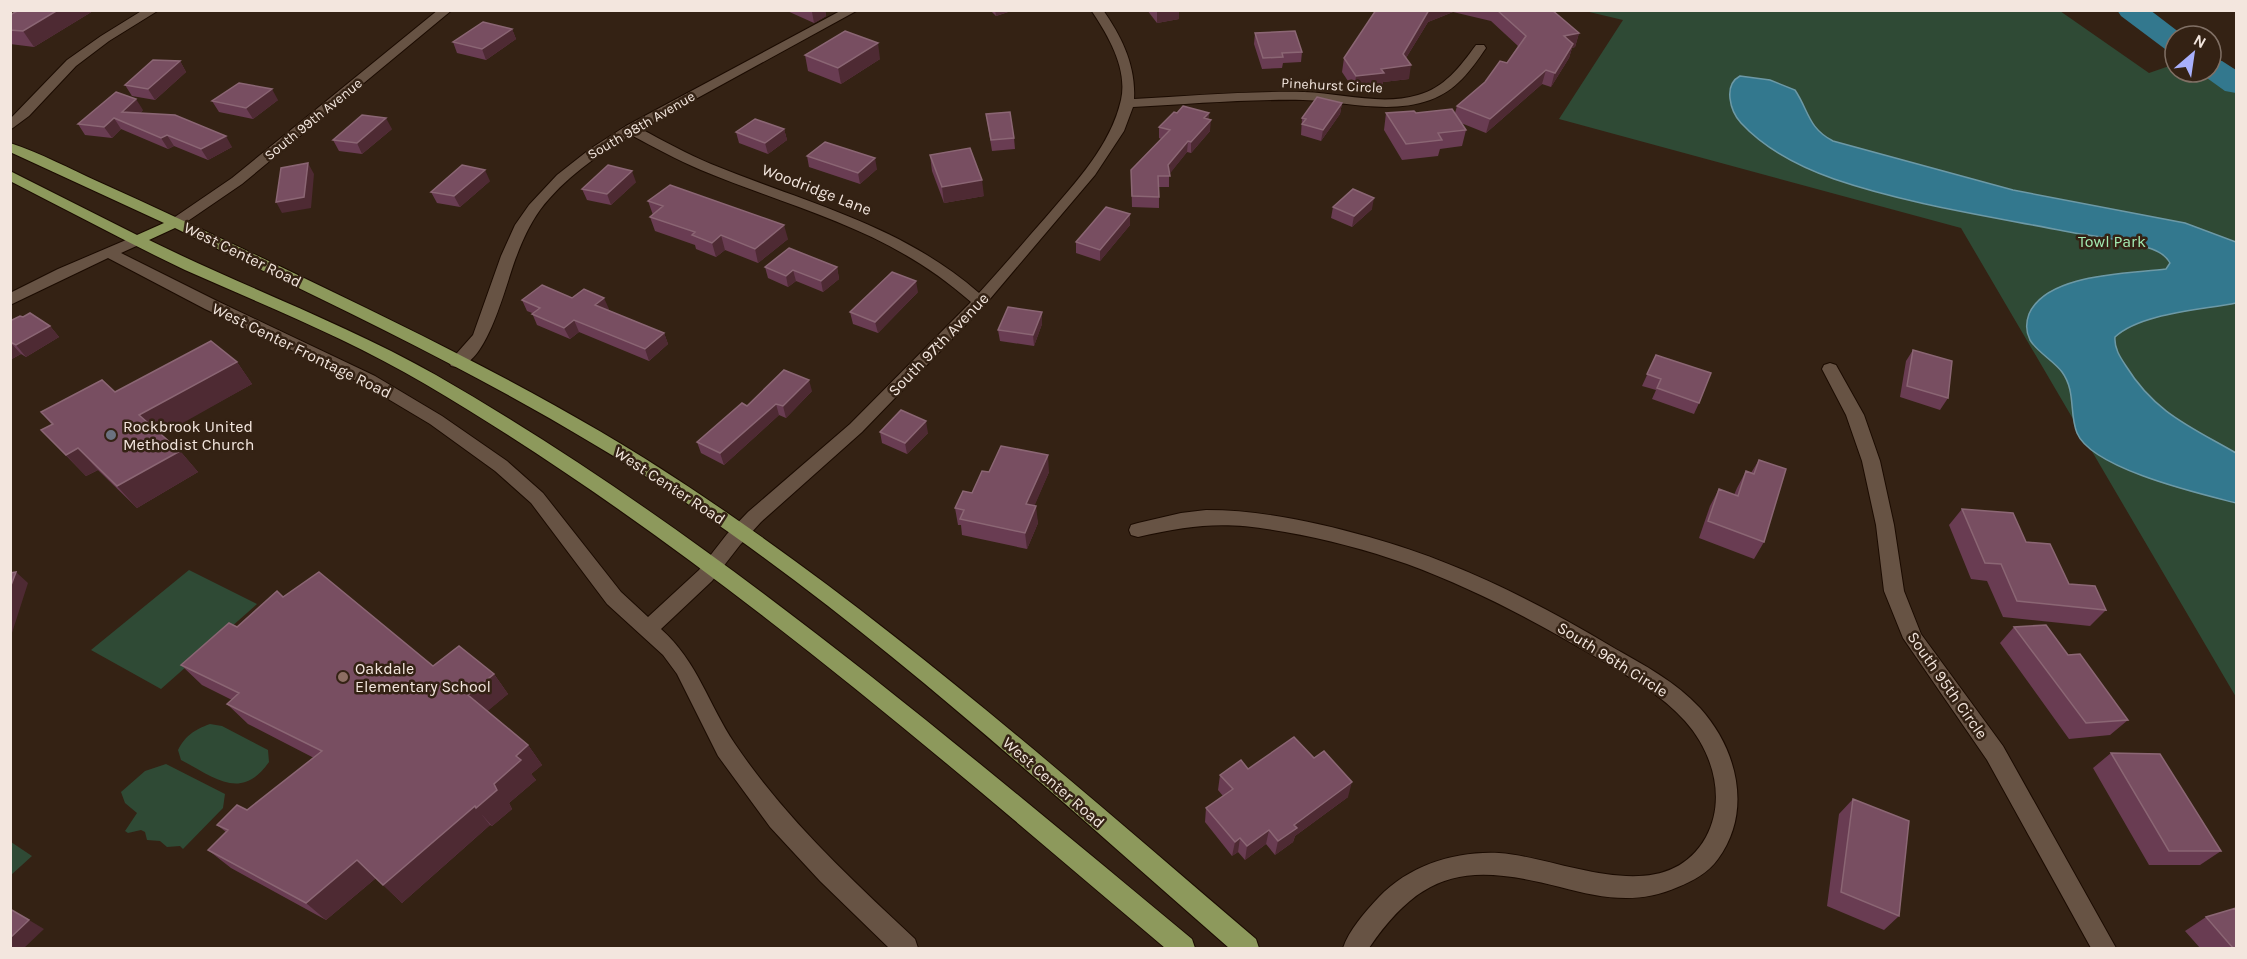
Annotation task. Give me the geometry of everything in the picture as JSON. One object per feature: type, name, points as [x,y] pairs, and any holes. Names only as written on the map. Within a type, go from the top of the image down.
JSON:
[{"type":"main road","name":"West Center Road","points":[[10,147],[177,222],[457,362],[613,447],[740,531],[938,680],[1247,948]]},
{"type":"main road","name":"West Center Road","points":[[10,175],[184,263],[357,340],[433,381],[590,481],[712,568],[884,700],[1183,948]]},
{"type":"main road","points":[[138,240],[177,222]]},
{"type":"street","points":[[10,126],[22,117],[61,72],[86,51],[153,10]]},
{"type":"street","name":"South 99th Avenue","points":[[177,222],[237,181],[446,10]]},
{"type":"street","name":"South 98th Avenue","points":[[457,362],[481,336],[513,244],[525,220],[537,202],[577,163],[631,129],[852,10]]},
{"type":"street","name":"South 97th Avenue","points":[[647,629],[712,568],[740,531],[857,427],[979,302],[1085,179],[1125,115],[1128,87],[1120,47],[1097,10]]},
{"type":"street","name":"Pinehurst Circle","points":[[1126,103],[1305,96],[1380,104],[1422,99],[1445,89],[1463,73],[1480,48]]},
{"type":"street","name":"Woodridge Lane","points":[[631,129],[712,169],[841,216],[878,232],[945,271],[979,302]]},
{"type":"street","points":[[10,300],[107,252],[138,240]]},
{"type":"street","name":"West Center Frontage Road","points":[[107,252],[211,305],[369,380],[466,440],[501,466],[537,498],[614,598],[670,649],[684,668],[726,749],[778,820],[828,873],[906,948]]},
{"type":"street","name":"South 95th Circle","points":[[1830,369],[1855,415],[1871,461],[1885,525],[1894,591],[1913,638],[1995,753],[2104,948]]},
{"type":"street","name":"South 96th Circle","points":[[1138,530],[1191,518],[1254,520],[1325,533],[1420,561],[1518,603],[1636,671],[1668,693],[1690,713],[1717,750],[1726,777],[1728,804],[1725,821],[1712,849],[1693,868],[1671,881],[1649,888],[1629,890],[1598,887],[1548,872],[1510,865],[1459,867],[1420,880],[1395,897],[1376,917],[1355,948]]},
{"type":"green space","name":"Towl Park","points":[[1585,11],[2060,11],[2149,73],[2163,68],[2163,84],[2223,84],[2223,75],[2236,84],[2236,697],[1961,228],[1559,119],[1623,20]]},
{"type":"green space","points":[[189,570],[257,604],[161,689],[91,650]]},
{"type":"green space","points":[[210,724],[222,726],[268,750],[269,762],[259,774],[248,781],[238,783],[216,779],[181,760],[178,750],[184,740],[195,731]]},
{"type":"green space","points":[[166,764],[225,794],[223,808],[183,849],[180,846],[167,847],[160,841],[147,840],[145,832],[141,830],[128,833],[125,831],[137,813],[125,803],[121,792],[145,771]]},
{"type":"green space","points":[[11,842],[32,856],[10,875]]},
{"type":"water","points":[[1740,76],[1770,80],[1795,90],[1814,125],[1833,141],[2013,190],[2185,223],[2236,242],[2236,303],[2140,323],[2126,329],[2115,337],[2115,341],[2116,349],[2122,359],[2149,396],[2175,417],[2236,453],[2236,503],[2174,486],[2125,469],[2103,458],[2087,446],[2077,433],[2071,394],[2066,379],[2059,368],[2033,344],[2028,334],[2029,314],[2038,300],[2053,290],[2090,278],[2166,269],[2170,263],[2164,256],[2131,243],[1977,215],[1890,196],[1809,169],[1772,149],[1751,133],[1737,118],[1731,105],[1730,92],[1731,85]]},
{"type":"building","points":[[19,10],[58,10],[23,31],[10,30],[10,15]]},
{"type":"building","points":[[1376,10],[1429,10],[1403,54],[1411,65],[1381,69],[1384,73],[1356,76],[1344,58]]},
{"type":"building","points":[[1497,10],[1552,10],[1579,33],[1564,36],[1573,44],[1555,73],[1546,70],[1490,119],[1457,106],[1485,82],[1500,61],[1507,63],[1526,36]]},
{"type":"building","points":[[483,22],[512,29],[482,49],[453,42]]},
{"type":"building","points":[[845,31],[878,43],[838,68],[805,55]]},
{"type":"building","points":[[1295,31],[1302,52],[1282,53],[1283,57],[1263,58],[1255,33]]},
{"type":"building","points":[[153,60],[180,61],[148,89],[125,85]]},
{"type":"building","points":[[239,83],[272,89],[246,108],[212,101]]},
{"type":"building","points":[[116,92],[136,99],[122,112],[175,115],[226,136],[201,149],[167,135],[161,138],[114,118],[104,127],[78,124]]},
{"type":"building","points":[[1317,97],[1342,103],[1323,130],[1302,124],[1306,119],[1302,118]]},
{"type":"building","points":[[1183,106],[1209,113],[1204,118],[1211,120],[1191,142],[1188,141],[1168,165],[1170,176],[1158,176],[1159,197],[1132,196],[1131,170],[1170,130],[1159,127]]},
{"type":"building","points":[[1452,109],[1466,130],[1438,133],[1442,140],[1406,144],[1386,113],[1414,111],[1416,113]]},
{"type":"building","points":[[1010,112],[1014,138],[991,140],[986,114]]},
{"type":"building","points":[[362,115],[386,118],[357,143],[333,140]]},
{"type":"building","points":[[755,119],[784,129],[765,143],[736,132]]},
{"type":"building","points":[[825,142],[875,158],[858,173],[807,156]]},
{"type":"building","points":[[970,148],[982,180],[942,187],[930,155]]},
{"type":"building","points":[[308,163],[304,197],[276,202],[281,168]]},
{"type":"building","points":[[462,165],[485,170],[454,196],[431,192]]},
{"type":"building","points":[[608,165],[632,171],[607,194],[582,189]]},
{"type":"building","points":[[670,185],[784,225],[755,249],[721,235],[712,243],[692,235],[695,232],[650,217],[663,206],[648,201]]},
{"type":"building","points":[[1353,189],[1374,198],[1354,216],[1333,207]]},
{"type":"building","points":[[1106,207],[1130,214],[1100,250],[1076,242]]},
{"type":"building","points":[[789,248],[837,267],[821,281],[793,270],[786,276],[765,267]]},
{"type":"building","points":[[892,272],[916,281],[875,322],[850,312]]},
{"type":"building","points":[[542,285],[572,298],[584,289],[604,298],[595,305],[664,333],[645,349],[574,320],[564,328],[532,314],[540,308],[522,300]]},
{"type":"building","points":[[1008,307],[1042,312],[1033,335],[998,330]]},
{"type":"building","points":[[30,313],[50,326],[16,345],[10,342],[10,321]]},
{"type":"building","points":[[211,341],[237,362],[139,415],[180,451],[117,486],[78,448],[66,455],[41,430],[53,424],[41,412],[102,380],[115,392]]},
{"type":"building","points":[[1913,350],[1952,361],[1948,398],[1907,386]]},
{"type":"building","points":[[1656,355],[1711,373],[1699,403],[1657,388],[1661,379],[1647,374]]},
{"type":"building","points":[[784,370],[809,380],[783,406],[776,404],[720,453],[697,442],[742,403],[747,406]]},
{"type":"building","points":[[901,410],[926,421],[905,443],[880,432]]},
{"type":"building","points":[[1001,446],[1048,455],[1026,504],[1036,506],[1025,533],[960,519],[964,510],[955,508],[963,491],[972,493],[982,471],[989,472]]},
{"type":"building","points":[[1759,460],[1786,469],[1764,542],[1708,521],[1719,489],[1738,496],[1746,471],[1754,474]]},
{"type":"building","points":[[1962,509],[2013,513],[2026,542],[2050,544],[2069,584],[2095,586],[2106,610],[2017,601],[2001,564],[1985,563]]},
{"type":"building","points":[[16,572],[10,588],[10,573]]},
{"type":"building","points":[[319,572],[433,666],[459,646],[494,674],[468,695],[528,745],[516,756],[521,760],[494,784],[497,790],[383,885],[357,860],[306,903],[208,850],[228,830],[217,825],[237,805],[247,810],[322,751],[227,704],[239,693],[181,665],[229,623],[237,627],[277,591],[283,597]]},
{"type":"building","points":[[2046,625],[2068,655],[2080,654],[2128,720],[2086,723],[2014,627]]},
{"type":"building","points":[[1294,737],[1314,758],[1324,751],[1352,782],[1294,825],[1297,828],[1278,841],[1269,830],[1247,846],[1240,838],[1235,842],[1206,808],[1233,789],[1220,775],[1241,760],[1248,769]]},
{"type":"building","points":[[2111,753],[2160,754],[2221,851],[2169,851]]},
{"type":"building","points":[[1853,799],[1909,821],[1899,916],[1841,892]]},
{"type":"building","points":[[2236,908],[2236,948],[2233,948],[2206,917]]},
{"type":"building","points":[[10,909],[29,920],[10,938]]},
{"type":"waterway","points":[[2131,10],[2163,34]]},
{"type":"waterway","points":[[2223,75],[2236,84]]},
{"type":"place","name":"Rockbrook United Methodist Church","points":[[111,435]]},
{"type":"place","name":"Oakdale Elementary School","points":[[343,677]]}]
